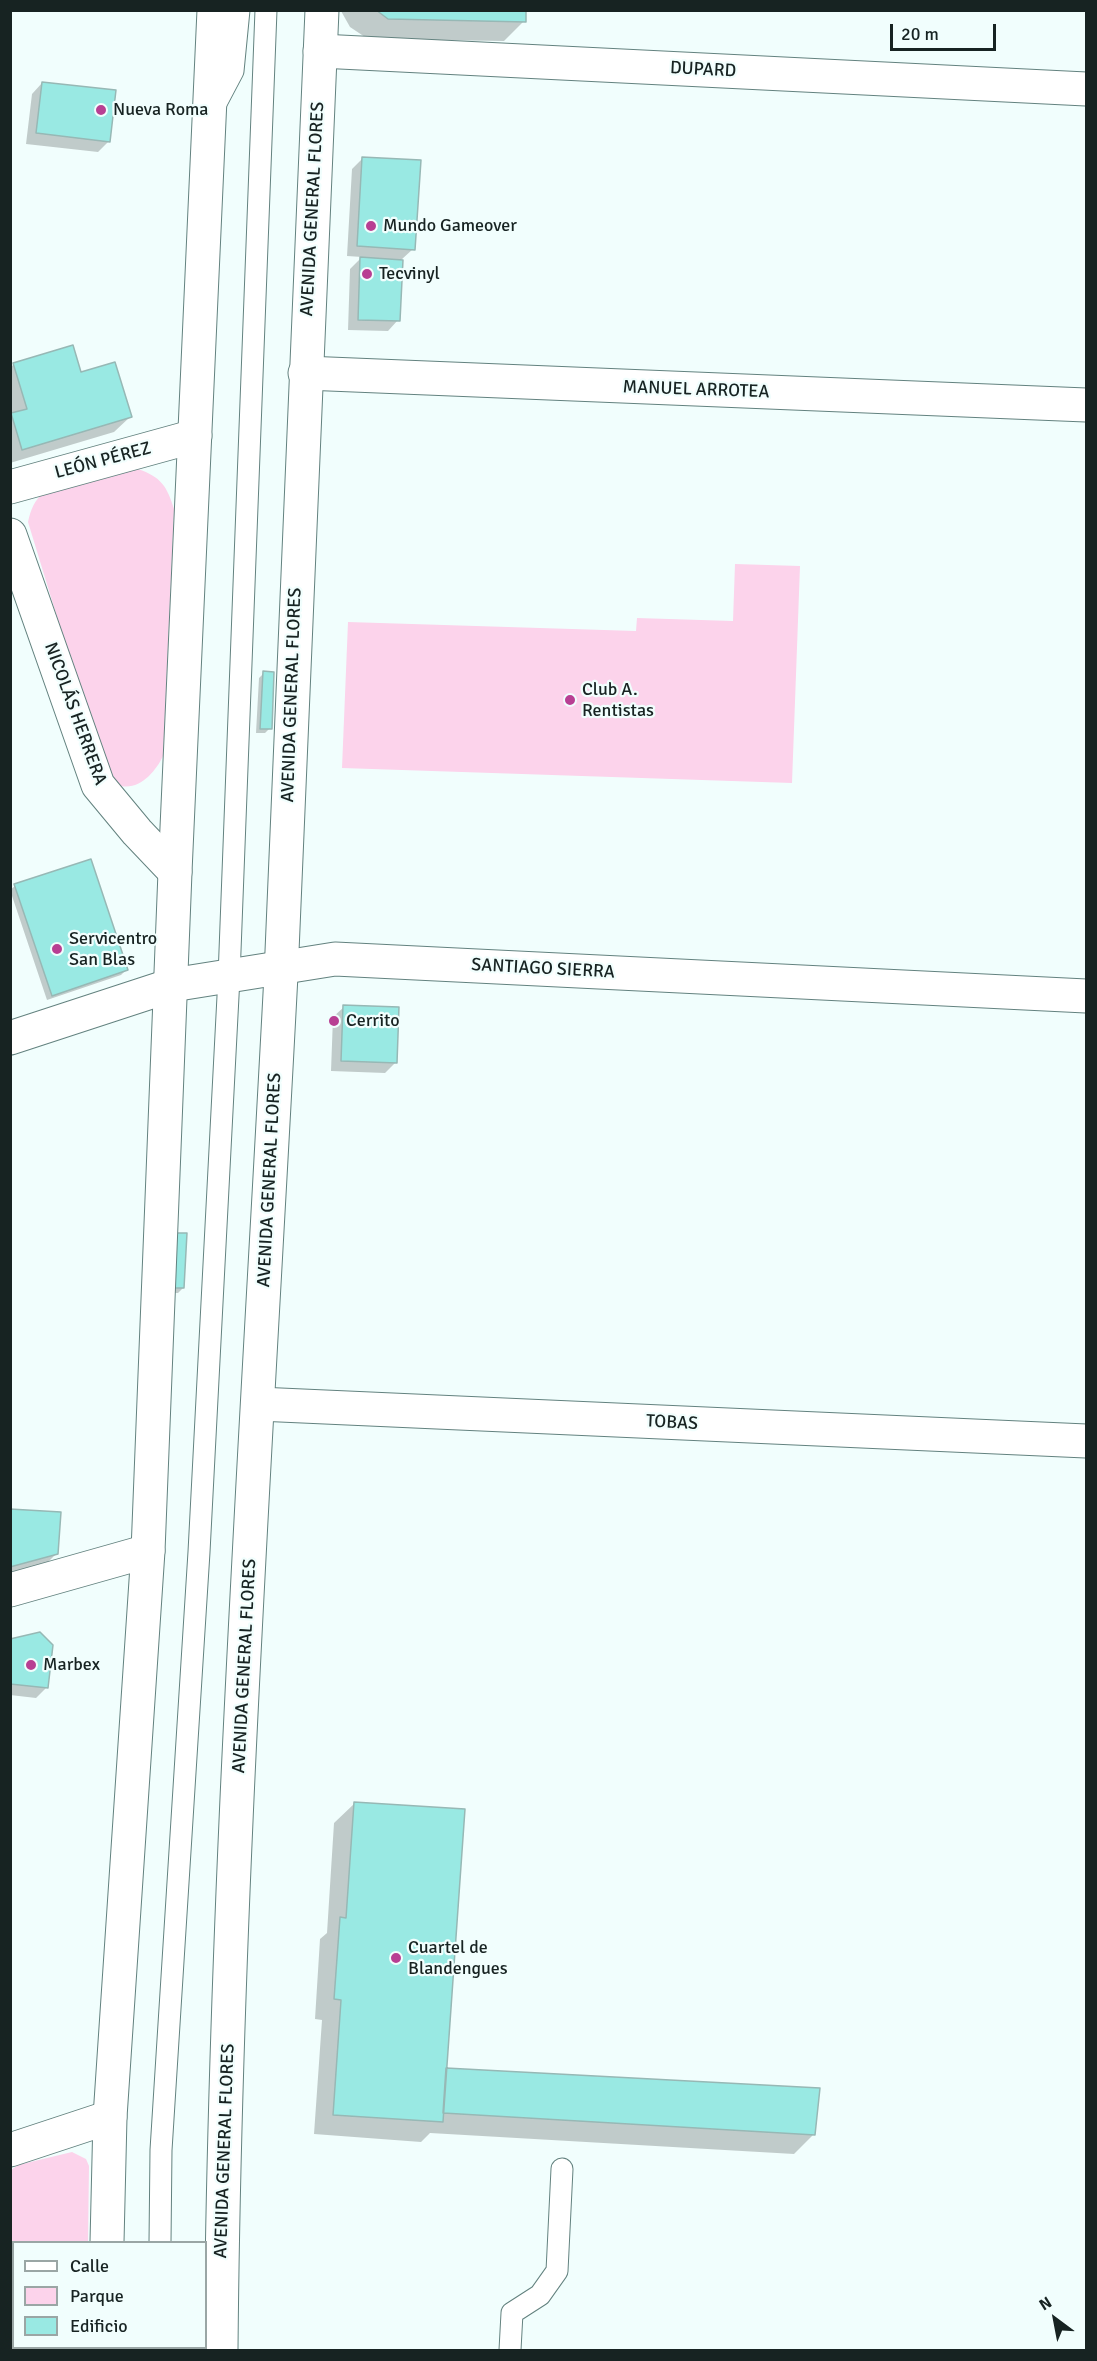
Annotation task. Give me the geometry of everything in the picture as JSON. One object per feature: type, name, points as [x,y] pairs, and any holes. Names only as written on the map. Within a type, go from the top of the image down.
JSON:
[{"type":"main road","points":[[106,2241],[110,2117],[148,1551],[175,872],[214,10]]},
{"type":"main road","name":"AVENIDA GENERAL FLORES","points":[[220,2350],[223,2165],[258,1404],[281,967],[322,10]]},
{"type":"main road","name":"DUPARD","points":[[320,51],[1086,89]]},
{"type":"main road","name":"MANUEL ARROTEA","points":[[305,373],[1086,405]]},
{"type":"main road","name":"LEÓN PÉREZ","points":[[10,487],[195,436]]},
{"type":"main road","name":"NICOLÁS HERRERA","points":[[10,535],[98,785],[137,832],[175,872]]},
{"type":"main road","name":"SANTIAGO SIERRA","points":[[10,1038],[172,986],[335,959],[1086,996]]},
{"type":"main road","name":"TOBAS","points":[[258,1404],[1086,1441]]},
{"type":"main road","points":[[10,1590],[148,1551]]},
{"type":"main road","points":[[10,2150],[110,2117]]},
{"type":"lane","points":[[211,112],[233,71],[239,10]]},
{"type":"lane","points":[[160,2241],[161,2150],[199,1552],[229,977],[266,10]]},
{"type":"lane","points":[[510,2350],[512,2313],[540,2295],[556,2271],[562,2169]]},
{"type":"green space","points":[[138,469],[152,475],[162,483],[174,509],[163,756],[156,768],[141,782],[121,786],[105,774],[28,522],[33,506],[44,492]]},
{"type":"green space","name":"Club A. Rentistas","points":[[735,564],[800,566],[792,783],[342,768],[348,622],[636,631],[637,618],[733,621]]},
{"type":"green space","points":[[72,2152],[86,2159],[89,2166],[88,2241],[12,2241],[12,2258],[10,2251],[11,2170],[18,2165]]},
{"type":"building","points":[[376,10],[526,10],[526,22],[388,19]]},
{"type":"building","points":[[42,82],[116,90],[110,142],[36,133]]},
{"type":"building","points":[[362,157],[421,160],[415,250],[357,246]]},
{"type":"building","points":[[360,257],[403,260],[400,321],[358,320]]},
{"type":"building","points":[[73,345],[81,372],[115,362],[132,417],[22,450],[11,413],[27,409],[13,363]]},
{"type":"building","points":[[263,671],[274,672],[272,729],[260,729]]},
{"type":"building","points":[[91,859],[128,970],[52,996],[14,884]]},
{"type":"building","points":[[343,1005],[399,1007],[397,1063],[341,1061]]},
{"type":"building","points":[[175,1233],[187,1233],[184,1288],[172,1288]]},
{"type":"building","points":[[10,1509],[61,1512],[58,1554],[10,1567]]},
{"type":"building","name":"Marbex","points":[[40,1632],[53,1645],[48,1688],[10,1684],[10,1639]]},
{"type":"building","name":"Cuartel de Blandengues","points":[[354,1802],[465,1809],[443,2122],[333,2115],[341,2000],[334,1999],[340,1917],[346,1918]]},
{"type":"building","points":[[446,2068],[820,2088],[815,2135],[443,2113]]},
{"type":"place","name":"Nueva Roma","points":[[101,110]]},
{"type":"place","name":"Mundo Gameover","points":[[371,226]]},
{"type":"place","name":"Tecvinyl","points":[[367,274]]},
{"type":"place","name":"Club A. Rentistas","points":[[570,700]]},
{"type":"place","name":"Servicentro San Blas","points":[[57,949]]},
{"type":"place","name":"Cerrito","points":[[334,1021]]},
{"type":"place","name":"Marbex","points":[[31,1665]]},
{"type":"place","name":"Cuartel de Blandengues","points":[[396,1958]]}]
